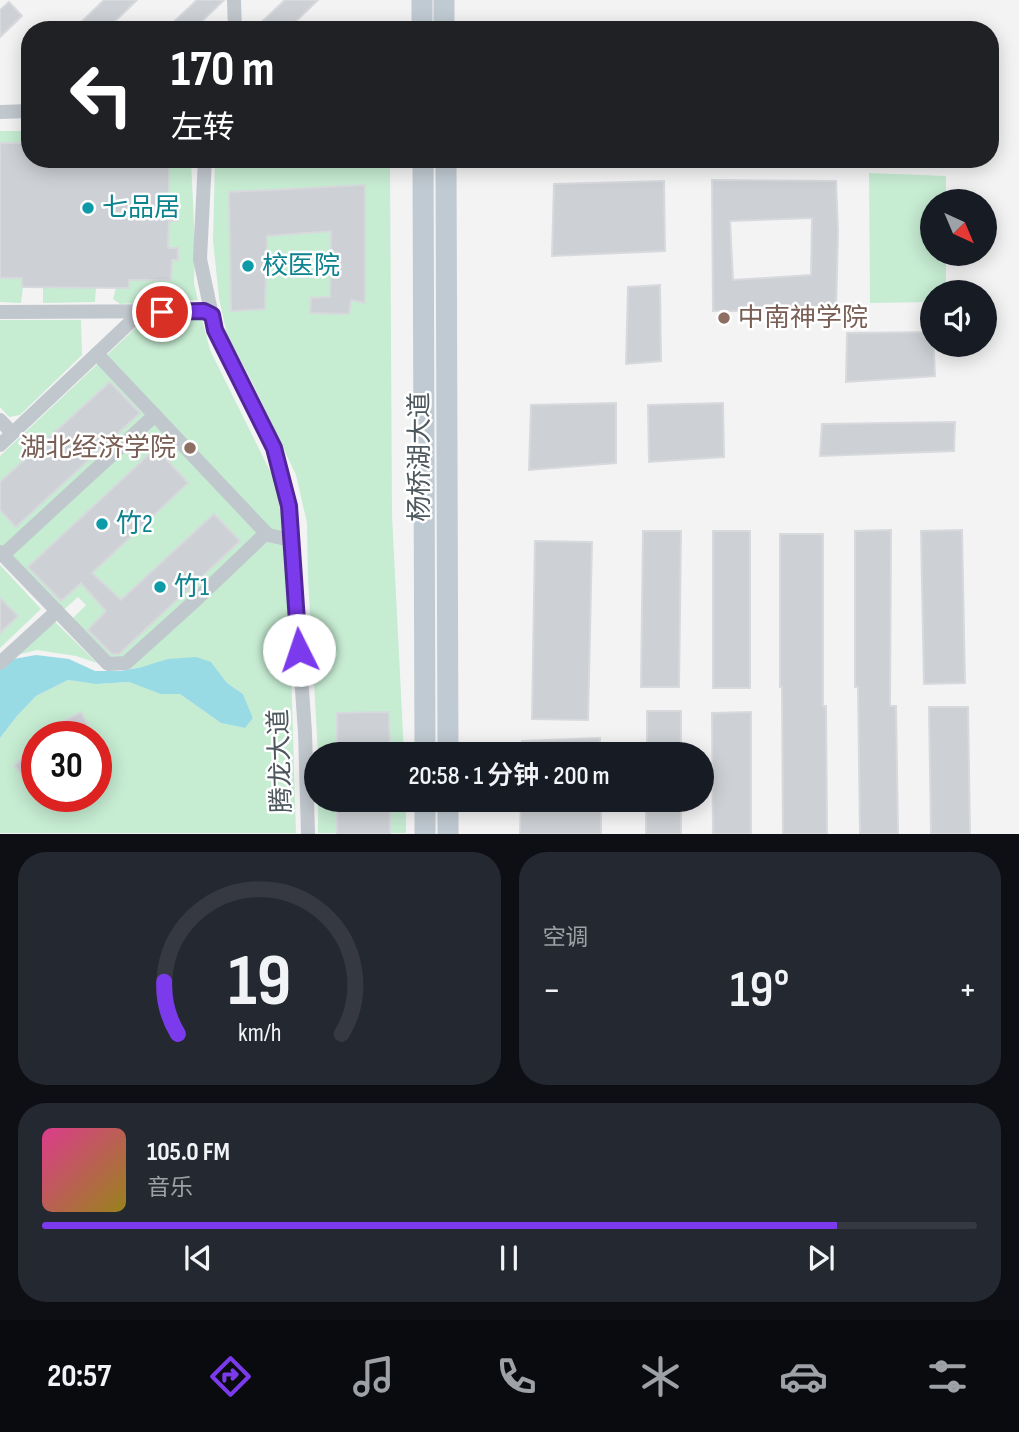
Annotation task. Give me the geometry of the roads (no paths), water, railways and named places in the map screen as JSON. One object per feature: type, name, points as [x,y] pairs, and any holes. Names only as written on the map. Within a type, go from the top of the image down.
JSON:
[{"type":"main road","points":[[422,0],[422,21]]},
{"type":"main road","points":[[444,0],[444,21]]},
{"type":"main road","name":"杨桥湖大道","points":[[423,168],[425,742]]},
{"type":"main road","name":"杨桥湖大道","points":[[446,168],[448,742]]},
{"type":"main road","points":[[425,812],[425,834]]},
{"type":"main road","points":[[448,812],[448,834]]},
{"type":"street","points":[[234,0],[235,21]]},
{"type":"street","points":[[0,112],[21,111]]},
{"type":"street","name":"腾龙大道","points":[[205,168],[200,259],[215,330],[274,448],[289,506],[305,732],[308,834]]},
{"type":"street","points":[[0,312],[204,311],[212,315]]},
{"type":"street","points":[[0,445],[141,312]]},
{"type":"street","points":[[97,354],[268,535],[291,540]]},
{"type":"street","points":[[155,415],[1,554],[108,664],[127,663],[266,533]]},
{"type":"street","points":[[0,420],[12,433]]},
{"type":"street","points":[[0,663],[57,611]]},
{"type":"water","points":[[36,655],[69,659],[95,671],[120,671],[168,659],[196,657],[211,662],[227,683],[243,694],[253,718],[245,728],[221,723],[180,694],[161,694],[129,682],[96,684],[68,680],[36,696],[0,738],[0,668],[8,660]]},
{"type":"place","name":"七品居","points":[[88,208]]},
{"type":"place","name":"校医院","points":[[248,266]]},
{"type":"place","name":"中南神学院","points":[[724,318]]},
{"type":"place","name":"湖北经济学院","points":[[190,448]]},
{"type":"place","name":"竹2","points":[[102,524]]},
{"type":"place","name":"竹1","points":[[160,587]]}]
